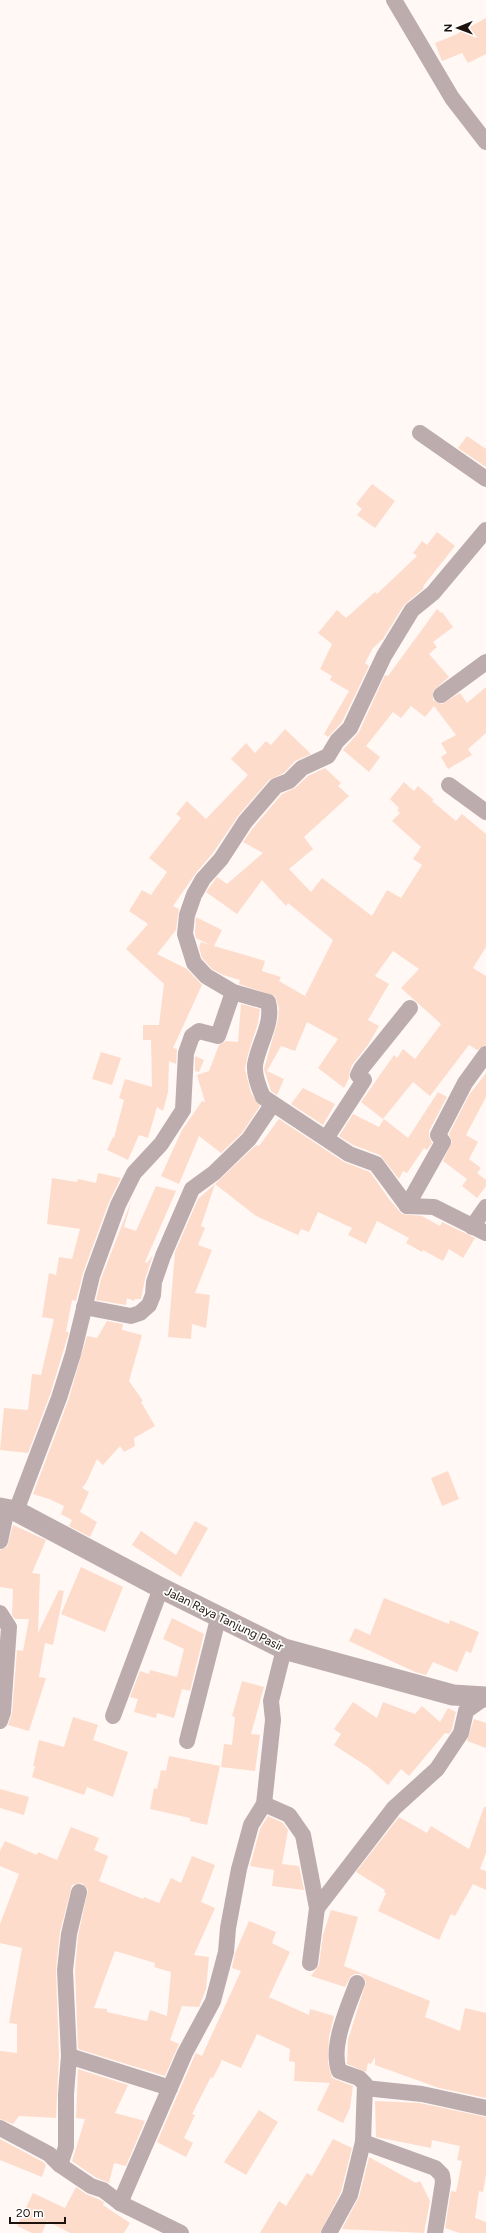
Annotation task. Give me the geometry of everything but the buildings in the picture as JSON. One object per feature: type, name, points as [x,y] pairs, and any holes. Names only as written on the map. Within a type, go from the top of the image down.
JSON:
[{"type":"street","points":[[394,0],[452,98],[486,142]]},
{"type":"street","points":[[420,433],[486,478]]},
{"type":"street","points":[[408,1206],[376,1164],[349,1154],[327,1137],[272,1105],[263,1097],[257,1084],[255,1065],[271,1012],[268,1002],[233,992],[206,976],[194,963],[185,934],[187,915],[203,879],[221,859],[244,822],[276,786],[289,781],[302,768],[328,756],[337,741],[350,728],[384,656],[412,610],[433,593],[486,530]]},
{"type":"street","points":[[441,695],[486,662]]},
{"type":"street","points":[[449,785],[486,812]]},
{"type":"street","points":[[0,1541],[8,1509],[59,1398],[73,1354],[92,1276],[118,1205],[134,1173],[162,1144],[183,1110],[186,1053],[192,1036],[199,1031],[218,1036],[233,992]]},
{"type":"street","points":[[327,1137],[364,1080],[358,1075],[361,1069],[410,1008]]},
{"type":"street","points":[[408,1206],[443,1142],[438,1135],[465,1083],[486,1054]]},
{"type":"street","points":[[84,1307],[131,1316],[140,1312],[149,1305],[153,1296],[154,1282],[163,1256],[192,1189],[214,1173],[249,1139],[272,1105]]},
{"type":"street","points":[[408,1206],[434,1207],[479,1230],[486,1207]]},
{"type":"street","name":"Jalan Raya Tanjung Pasir","points":[[8,1509],[161,1588],[219,1615],[284,1649],[453,1695],[485,1698]]},
{"type":"street","points":[[113,1716],[161,1588]]},
{"type":"street","points":[[0,1613],[9,1627],[3,1712],[0,1721]]},
{"type":"street","points":[[187,1742],[219,1615]]},
{"type":"street","points":[[120,2203],[185,2053],[213,2001],[226,1952],[228,1928],[239,1869],[251,1826],[264,1804],[273,1720],[271,1700],[284,1649]]},
{"type":"street","points":[[317,1908],[394,1808],[436,1769],[461,1733],[466,1711],[485,1698]]},
{"type":"street","points":[[264,1804],[289,1815],[304,1835],[317,1908],[310,1963]]},
{"type":"street","points":[[60,2165],[66,2147],[68,2056],[65,1970],[69,1934],[79,1892]]},
{"type":"street","points":[[329,2233],[350,2195],[363,2142],[365,2088],[363,2080],[339,2071],[337,2061],[342,2023],[356,1983]]},
{"type":"street","points":[[68,2056],[170,2088]]},
{"type":"street","points":[[365,2088],[422,2094],[486,2108]]},
{"type":"street","points":[[0,2128],[49,2154],[60,2165],[91,2186],[103,2190],[120,2203],[181,2233]]},
{"type":"street","points":[[363,2142],[435,2168],[442,2175],[444,2182],[435,2233]]}]
